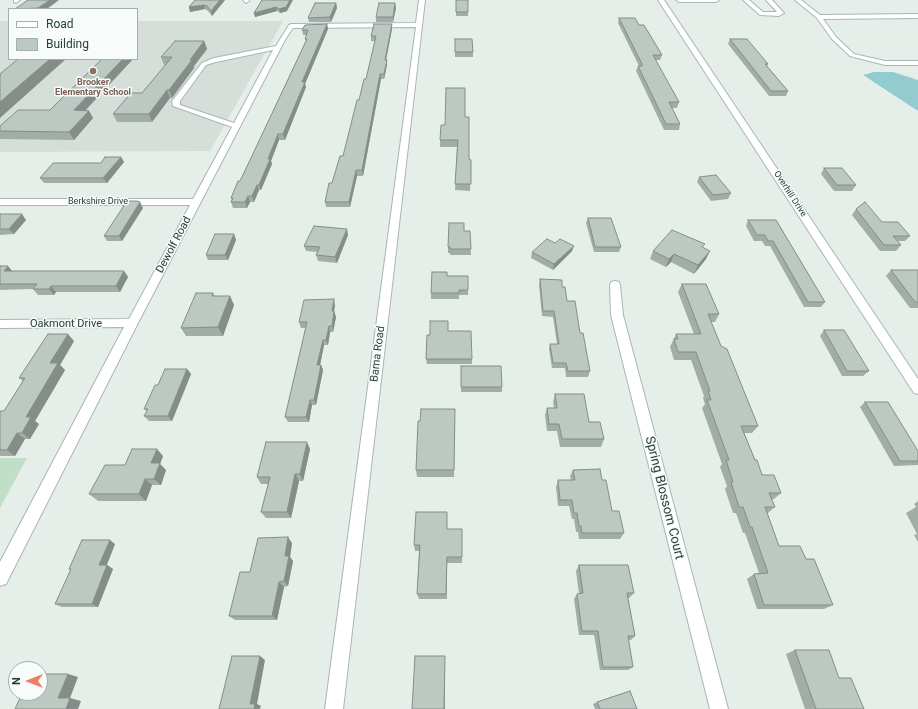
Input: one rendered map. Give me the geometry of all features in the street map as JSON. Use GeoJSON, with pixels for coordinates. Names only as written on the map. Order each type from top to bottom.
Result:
{"type":"FeatureCollection","features":[{"type":"Feature","properties":{"kind":"street","name":"Bama Road"},"geometry":{"type":"LineString","coordinates":[[334,709],[422,0]]}},
{"type":"Feature","properties":{"kind":"street","name":"Overhill Drive"},"geometry":{"type":"LineString","coordinates":[[661,0],[918,389]]}},
{"type":"Feature","properties":{"kind":"street"},"geometry":{"type":"LineString","coordinates":[[679,0],[716,0]]}},
{"type":"Feature","properties":{"kind":"street"},"geometry":{"type":"LineString","coordinates":[[746,0],[762,14],[779,14],[780,13],[769,0]]}},
{"type":"Feature","properties":{"kind":"street"},"geometry":{"type":"LineString","coordinates":[[798,0],[819,16],[834,38],[852,55],[885,63],[918,63]]}},
{"type":"Feature","properties":{"kind":"street"},"geometry":{"type":"LineString","coordinates":[[819,16],[918,16]]}},
{"type":"Feature","properties":{"kind":"street","name":"Dewolf Road"},"geometry":{"type":"LineString","coordinates":[[0,578],[132,323],[279,47],[292,26],[418,25]]}},
{"type":"Feature","properties":{"kind":"street"},"geometry":{"type":"LineString","coordinates":[[237,126],[177,106],[176,101],[204,64],[214,60],[279,47]]}},
{"type":"Feature","properties":{"kind":"street","name":"Berkshire Drive"},"geometry":{"type":"LineString","coordinates":[[0,202],[197,202]]}},
{"type":"Feature","properties":{"kind":"street","name":"Spring Blossom Court"},"geometry":{"type":"LineString","coordinates":[[616,285],[617,315],[719,709]]}},
{"type":"Feature","properties":{"kind":"street","name":"Oakmont Drive"},"geometry":{"type":"LineString","coordinates":[[0,324],[132,323]]}},
{"type":"Feature","properties":{"kind":"shaded area"},"geometry":{"type":"Polygon","coordinates":[[[0,21],[8,21],[8,60],[138,60],[138,21],[283,21],[210,151],[0,152],[0,21]]]}},
{"type":"Feature","properties":{"kind":"green space"},"geometry":{"type":"Polygon","coordinates":[[[0,458],[27,458],[0,508],[0,458]]]}},
{"type":"Feature","properties":{"kind":"water"},"geometry":{"type":"Polygon","coordinates":[[[874,72],[893,72],[918,80],[918,111],[863,75],[874,72]]]}},
{"type":"Feature","properties":{"kind":"building"},"geometry":{"type":"Polygon","coordinates":[[[28,0],[50,0],[38,8],[16,8],[28,0]]]}},
{"type":"Feature","properties":{"kind":"building"},"geometry":{"type":"Polygon","coordinates":[[[195,0],[220,0],[211,11],[204,5],[189,7],[195,0]]]}},
{"type":"Feature","properties":{"kind":"building"},"geometry":{"type":"Polygon","coordinates":[[[262,0],[290,0],[286,7],[279,9],[276,7],[254,13],[262,0]]]}},
{"type":"Feature","properties":{"kind":"building"},"geometry":{"type":"Polygon","coordinates":[[[456,0],[468,0],[468,12],[456,12],[456,0]]]}},
{"type":"Feature","properties":{"kind":"building"},"geometry":{"type":"Polygon","coordinates":[[[315,3],[336,3],[330,17],[308,18],[315,3]]]}},
{"type":"Feature","properties":{"kind":"building"},"geometry":{"type":"Polygon","coordinates":[[[379,3],[395,3],[393,17],[376,17],[379,3]]]}},
{"type":"Feature","properties":{"kind":"building"},"geometry":{"type":"Polygon","coordinates":[[[619,18],[635,18],[639,25],[644,25],[662,55],[653,55],[679,102],[669,102],[680,124],[666,124],[638,66],[642,66],[642,64],[619,18]]]}},
{"type":"Feature","properties":{"kind":"building"},"geometry":{"type":"Polygon","coordinates":[[[327,24],[302,82],[305,82],[283,134],[278,134],[268,159],[270,159],[259,185],[257,185],[252,196],[248,196],[245,202],[231,202],[233,198],[231,198],[238,181],[240,181],[307,39],[305,39],[308,30],[302,30],[305,25],[327,24]]]}},
{"type":"Feature","properties":{"kind":"building"},"geometry":{"type":"Polygon","coordinates":[[[374,24],[392,24],[385,60],[387,60],[384,74],[380,74],[362,170],[356,170],[349,202],[325,202],[329,183],[332,183],[340,156],[343,156],[357,100],[359,100],[364,79],[366,79],[376,36],[371,36],[374,24]]]}},
{"type":"Feature","properties":{"kind":"building"},"geometry":{"type":"Polygon","coordinates":[[[455,39],[472,39],[473,52],[455,52],[455,39]]]}},
{"type":"Feature","properties":{"kind":"building"},"geometry":{"type":"Polygon","coordinates":[[[730,39],[747,39],[768,64],[765,64],[788,91],[771,91],[730,39]]]}},
{"type":"Feature","properties":{"kind":"building"},"geometry":{"type":"Polygon","coordinates":[[[175,41],[204,41],[190,60],[192,60],[149,114],[113,114],[131,93],[142,93],[172,57],[161,57],[175,41]]]}},
{"type":"Feature","properties":{"kind":"building"},"geometry":{"type":"Polygon","coordinates":[[[17,60],[49,60],[0,102],[0,74],[17,60]]]}},
{"type":"Feature","properties":{"kind":"building"},"geometry":{"type":"Polygon","coordinates":[[[101,60],[122,60],[74,110],[89,111],[69,132],[0,131],[0,126],[18,110],[50,110],[101,60]]]}},
{"type":"Feature","properties":{"kind":"building"},"geometry":{"type":"Polygon","coordinates":[[[446,88],[465,88],[465,117],[469,117],[469,159],[471,160],[471,184],[455,184],[458,140],[440,140],[441,125],[445,125],[446,88]]]}},
{"type":"Feature","properties":{"kind":"building"},"geometry":{"type":"Polygon","coordinates":[[[105,157],[121,157],[103,178],[40,178],[53,163],[101,163],[105,157]]]}},
{"type":"Feature","properties":{"kind":"building"},"geometry":{"type":"Polygon","coordinates":[[[824,168],[842,168],[856,185],[837,185],[824,168]]]}},
{"type":"Feature","properties":{"kind":"building"},"geometry":{"type":"Polygon","coordinates":[[[716,175],[731,193],[713,195],[699,177],[716,175]]]}},
{"type":"Feature","properties":{"kind":"building"},"geometry":{"type":"Polygon","coordinates":[[[127,201],[140,202],[119,236],[104,236],[127,201]]]}},
{"type":"Feature","properties":{"kind":"building"},"geometry":{"type":"Polygon","coordinates":[[[865,202],[882,222],[898,222],[910,236],[893,236],[901,245],[884,245],[856,209],[865,202]]]}},
{"type":"Feature","properties":{"kind":"building"},"geometry":{"type":"Polygon","coordinates":[[[0,214],[22,214],[9,229],[0,229],[0,214]]]}},
{"type":"Feature","properties":{"kind":"building"},"geometry":{"type":"Polygon","coordinates":[[[588,218],[611,218],[621,247],[595,247],[588,218]]]}},
{"type":"Feature","properties":{"kind":"building"},"geometry":{"type":"Polygon","coordinates":[[[748,220],[776,220],[825,302],[808,302],[773,241],[768,241],[765,235],[757,235],[748,220]]]}},
{"type":"Feature","properties":{"kind":"building"},"geometry":{"type":"Polygon","coordinates":[[[449,223],[464,223],[464,231],[470,231],[471,249],[450,249],[450,247],[448,247],[449,223]]]}},
{"type":"Feature","properties":{"kind":"building"},"geometry":{"type":"Polygon","coordinates":[[[314,226],[347,229],[335,257],[316,255],[320,247],[304,246],[314,226]]]}},
{"type":"Feature","properties":{"kind":"building"},"geometry":{"type":"Polygon","coordinates":[[[672,230],[705,244],[702,247],[710,251],[698,265],[674,254],[669,259],[653,251],[672,230]]]}},
{"type":"Feature","properties":{"kind":"building"},"geometry":{"type":"Polygon","coordinates":[[[215,234],[234,234],[225,255],[206,255],[215,234]]]}},
{"type":"Feature","properties":{"kind":"building"},"geometry":{"type":"Polygon","coordinates":[[[547,239],[555,243],[560,239],[574,246],[554,264],[532,252],[547,239]]]}},
{"type":"Feature","properties":{"kind":"building"},"geometry":{"type":"Polygon","coordinates":[[[0,266],[8,266],[4,271],[124,271],[116,286],[51,286],[49,289],[33,289],[37,284],[0,284],[0,266]]]}},
{"type":"Feature","properties":{"kind":"building"},"geometry":{"type":"Polygon","coordinates":[[[891,270],[918,270],[918,302],[915,302],[891,270]]]}},
{"type":"Feature","properties":{"kind":"building"},"geometry":{"type":"Polygon","coordinates":[[[432,272],[447,272],[447,276],[468,276],[468,290],[459,290],[459,293],[431,293],[432,272]]]}},
{"type":"Feature","properties":{"kind":"building"},"geometry":{"type":"Polygon","coordinates":[[[540,279],[562,280],[562,287],[565,287],[567,301],[575,301],[580,333],[583,333],[590,371],[568,371],[566,363],[553,363],[550,344],[559,344],[554,311],[543,311],[540,279]]]}},
{"type":"Feature","properties":{"kind":"building"},"geometry":{"type":"Polygon","coordinates":[[[682,284],[706,284],[719,314],[708,314],[721,346],[727,349],[758,426],[741,426],[755,460],[757,460],[762,475],[774,475],[781,493],[769,493],[775,507],[765,507],[779,546],[800,546],[806,559],[814,559],[833,605],[764,605],[754,574],[768,573],[752,527],[750,527],[743,507],[739,507],[731,482],[733,482],[726,460],[729,460],[707,400],[711,400],[708,391],[710,391],[696,352],[678,352],[674,339],[678,339],[676,334],[701,334],[682,284]]]}},
{"type":"Feature","properties":{"kind":"building"},"geometry":{"type":"Polygon","coordinates":[[[196,293],[213,293],[212,296],[230,296],[218,327],[181,328],[196,293]]]}},
{"type":"Feature","properties":{"kind":"building"},"geometry":{"type":"Polygon","coordinates":[[[334,299],[332,326],[329,326],[326,340],[323,340],[317,365],[321,365],[314,400],[310,400],[306,417],[285,417],[307,322],[299,322],[304,300],[334,299]]]}},
{"type":"Feature","properties":{"kind":"building"},"geometry":{"type":"Polygon","coordinates":[[[430,321],[448,321],[448,331],[471,331],[472,359],[426,359],[427,335],[430,335],[430,321]]]}},
{"type":"Feature","properties":{"kind":"building"},"geometry":{"type":"Polygon","coordinates":[[[824,330],[844,330],[869,371],[847,371],[824,330]]]}},
{"type":"Feature","properties":{"kind":"building"},"geometry":{"type":"Polygon","coordinates":[[[48,334],[68,334],[50,363],[58,363],[26,417],[31,417],[22,433],[17,433],[7,450],[0,450],[0,411],[4,411],[25,378],[19,378],[48,334]]]}},
{"type":"Feature","properties":{"kind":"building"},"geometry":{"type":"Polygon","coordinates":[[[461,366],[501,366],[502,387],[461,387],[461,366]]]}},
{"type":"Feature","properties":{"kind":"building"},"geometry":{"type":"Polygon","coordinates":[[[165,369],[187,369],[168,416],[144,416],[148,409],[144,409],[155,385],[158,385],[165,369]]]}},
{"type":"Feature","properties":{"kind":"building"},"geometry":{"type":"Polygon","coordinates":[[[555,394],[584,394],[589,422],[600,422],[604,439],[562,439],[559,424],[549,424],[547,408],[557,408],[555,394]]]}},
{"type":"Feature","properties":{"kind":"building"},"geometry":{"type":"Polygon","coordinates":[[[865,402],[888,402],[918,451],[918,461],[900,461],[865,402]]]}},
{"type":"Feature","properties":{"kind":"building"},"geometry":{"type":"Polygon","coordinates":[[[421,409],[455,409],[454,470],[416,470],[418,421],[420,421],[421,409]]]}},
{"type":"Feature","properties":{"kind":"building"},"geometry":{"type":"Polygon","coordinates":[[[266,442],[307,442],[300,474],[295,474],[287,512],[261,512],[270,477],[257,477],[266,442]]]}},
{"type":"Feature","properties":{"kind":"building"},"geometry":{"type":"Polygon","coordinates":[[[132,449],[157,449],[151,463],[160,463],[154,479],[145,479],[139,494],[89,494],[105,465],[125,465],[132,449]]]}},
{"type":"Feature","properties":{"kind":"building"},"geometry":{"type":"Polygon","coordinates":[[[600,469],[602,480],[606,480],[612,511],[619,511],[624,533],[582,533],[581,526],[579,526],[577,513],[574,513],[572,500],[560,500],[558,480],[575,480],[573,470],[600,469]]]}},
{"type":"Feature","properties":{"kind":"building"},"geometry":{"type":"Polygon","coordinates":[[[416,512],[447,512],[447,529],[462,529],[462,557],[447,557],[446,594],[417,594],[420,545],[414,545],[416,512]]]}},
{"type":"Feature","properties":{"kind":"building"},"geometry":{"type":"Polygon","coordinates":[[[288,537],[285,556],[289,556],[284,581],[279,582],[272,616],[229,616],[240,572],[250,572],[258,538],[288,537]]]}},
{"type":"Feature","properties":{"kind":"building"},"geometry":{"type":"Polygon","coordinates":[[[82,540],[110,540],[99,565],[107,565],[92,604],[55,604],[71,569],[69,569],[82,540]]]}},
{"type":"Feature","properties":{"kind":"building"},"geometry":{"type":"Polygon","coordinates":[[[579,565],[628,565],[634,593],[627,593],[635,636],[628,636],[633,667],[603,667],[598,631],[582,631],[577,594],[583,593],[579,565]]]}},
{"type":"Feature","properties":{"kind":"building"},"geometry":{"type":"Polygon","coordinates":[[[795,650],[829,650],[839,678],[851,678],[864,709],[816,709],[795,650]]]}},
{"type":"Feature","properties":{"kind":"building"},"geometry":{"type":"Polygon","coordinates":[[[232,656],[260,656],[250,704],[255,704],[254,709],[219,709],[232,656]]]}},
{"type":"Feature","properties":{"kind":"building"},"geometry":{"type":"Polygon","coordinates":[[[415,656],[445,656],[444,709],[412,709],[415,656]]]}},
{"type":"Feature","properties":{"kind":"building"},"geometry":{"type":"Polygon","coordinates":[[[48,674],[68,674],[58,698],[70,698],[66,709],[15,709],[19,701],[48,701],[48,674]]]}},
{"type":"Feature","properties":{"kind":"building"},"geometry":{"type":"Polygon","coordinates":[[[630,691],[637,709],[600,709],[597,702],[630,691]]]}},
{"type":"Feature","properties":{"kind":"place","name":"Brooker Elementary School"},"geometry":{"type":"Point","coordinates":[93,71]}}]}
